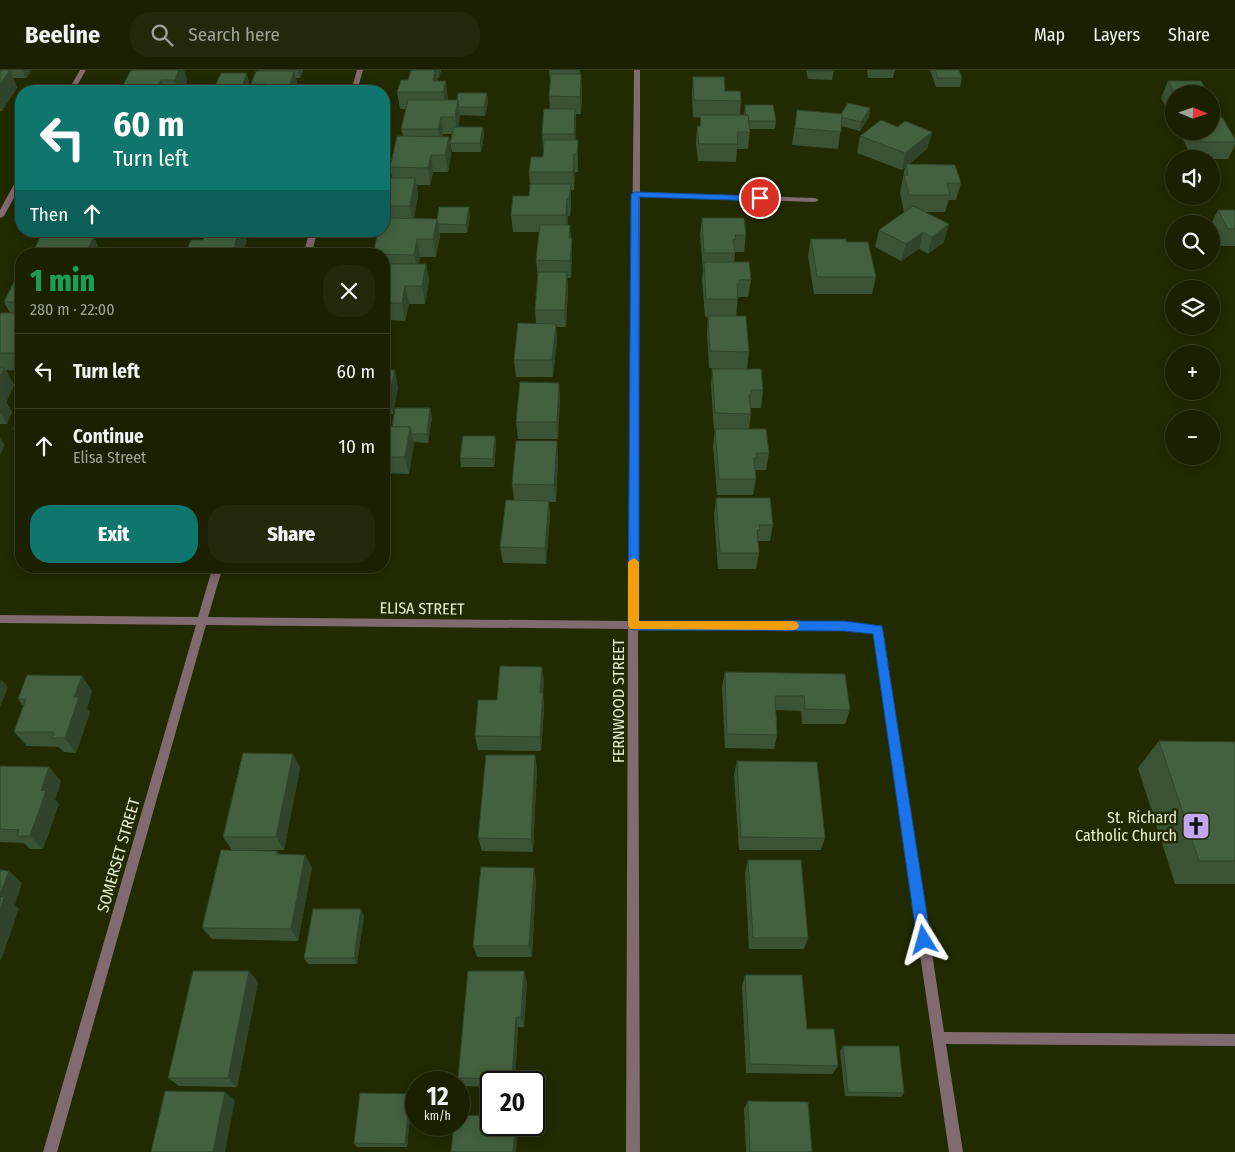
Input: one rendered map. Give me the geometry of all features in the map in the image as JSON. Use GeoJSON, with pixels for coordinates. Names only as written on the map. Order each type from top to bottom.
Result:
{"type":"FeatureCollection","features":[{"type":"Feature","properties":{"kind":"street"},"geometry":{"type":"LineString","coordinates":[[74,85],[83,70]]}},
{"type":"Feature","properties":{"kind":"street"},"geometry":{"type":"LineString","coordinates":[[356,85],[360,70]]}},
{"type":"Feature","properties":{"kind":"street","name":"FERNWOOD STREET"},"geometry":{"type":"LineString","coordinates":[[632,1152],[637,70]]}},
{"type":"Feature","properties":{"kind":"street"},"geometry":{"type":"LineString","coordinates":[[0,216],[15,190]]}},
{"type":"Feature","properties":{"kind":"street"},"geometry":{"type":"LineString","coordinates":[[635,194],[815,200]]}},
{"type":"Feature","properties":{"kind":"street","name":"SOMERSET STREET"},"geometry":{"type":"LineString","coordinates":[[50,1152],[216,573]]}},
{"type":"Feature","properties":{"kind":"street","name":"ELISA STREET"},"geometry":{"type":"LineString","coordinates":[[0,619],[634,626],[844,626],[878,630],[938,1038]]}},
{"type":"Feature","properties":{"kind":"street"},"geometry":{"type":"LineString","coordinates":[[956,1152],[938,1038],[1235,1040]]}},
{"type":"Feature","properties":{"kind":"building"},"geometry":{"type":"Polygon","coordinates":[[[0,70],[10,70],[0,85],[0,70]]]}},
{"type":"Feature","properties":{"kind":"building"},"geometry":{"type":"Polygon","coordinates":[[[131,70],[179,70],[175,80],[161,80],[158,85],[123,85],[131,70]]]}},
{"type":"Feature","properties":{"kind":"building"},"geometry":{"type":"Polygon","coordinates":[[[411,70],[435,70],[433,81],[446,81],[443,92],[397,92],[401,80],[408,80],[411,70]]]}},
{"type":"Feature","properties":{"kind":"building"},"geometry":{"type":"Polygon","coordinates":[[[834,70],[834,71],[809,71],[834,70]]]}},
{"type":"Feature","properties":{"kind":"building"},"geometry":{"type":"Polygon","coordinates":[[[935,70],[959,70],[962,78],[938,78],[935,70]]]}},
{"type":"Feature","properties":{"kind":"building"},"geometry":{"type":"Polygon","coordinates":[[[256,71],[294,71],[290,85],[251,84],[256,71]]]}},
{"type":"Feature","properties":{"kind":"building"},"geometry":{"type":"Polygon","coordinates":[[[221,73],[247,73],[242,85],[215,85],[221,73]]]}},
{"type":"Feature","properties":{"kind":"building"},"geometry":{"type":"Polygon","coordinates":[[[551,74],[581,74],[580,97],[549,96],[551,74]]]}},
{"type":"Feature","properties":{"kind":"building"},"geometry":{"type":"Polygon","coordinates":[[[693,77],[724,77],[725,91],[740,91],[741,101],[694,100],[693,77]]]}},
{"type":"Feature","properties":{"kind":"building"},"geometry":{"type":"Polygon","coordinates":[[[1168,81],[1201,81],[1203,85],[1170,85],[1168,81]]]}},
{"type":"Feature","properties":{"kind":"building"},"geometry":{"type":"Polygon","coordinates":[[[458,93],[487,93],[484,107],[459,107],[458,93]]]}},
{"type":"Feature","properties":{"kind":"building"},"geometry":{"type":"Polygon","coordinates":[[[408,100],[458,100],[455,117],[441,117],[438,129],[401,129],[408,100]]]}},
{"type":"Feature","properties":{"kind":"building"},"geometry":{"type":"Polygon","coordinates":[[[848,103],[870,108],[861,122],[841,117],[848,103]]]}},
{"type":"Feature","properties":{"kind":"building"},"geometry":{"type":"Polygon","coordinates":[[[745,105],[773,105],[776,121],[748,121],[745,105]]]}},
{"type":"Feature","properties":{"kind":"building"},"geometry":{"type":"Polygon","coordinates":[[[544,109],[575,109],[574,134],[542,134],[544,109]]]}},
{"type":"Feature","properties":{"kind":"building"},"geometry":{"type":"Polygon","coordinates":[[[797,110],[842,114],[841,132],[795,128],[797,110]]]}},
{"type":"Feature","properties":{"kind":"building"},"geometry":{"type":"Polygon","coordinates":[[[700,115],[748,115],[750,132],[737,132],[738,144],[699,144],[697,126],[701,126],[700,115]]]}},
{"type":"Feature","properties":{"kind":"building"},"geometry":{"type":"Polygon","coordinates":[[[1220,117],[1222,117],[1235,139],[1235,142],[1202,142],[1201,140],[1220,140],[1220,117]]]}},
{"type":"Feature","properties":{"kind":"building"},"geometry":{"type":"Polygon","coordinates":[[[881,120],[898,127],[905,121],[932,132],[905,153],[860,136],[881,120]]]}},
{"type":"Feature","properties":{"kind":"building"},"geometry":{"type":"Polygon","coordinates":[[[454,127],[483,127],[480,143],[450,143],[454,127]]]}},
{"type":"Feature","properties":{"kind":"building"},"geometry":{"type":"Polygon","coordinates":[[[397,136],[449,137],[445,155],[431,155],[428,168],[390,167],[397,136]]]}},
{"type":"Feature","properties":{"kind":"building"},"geometry":{"type":"Polygon","coordinates":[[[544,140],[578,140],[577,154],[574,154],[573,172],[529,172],[531,157],[543,157],[544,140]]]}},
{"type":"Feature","properties":{"kind":"building"},"geometry":{"type":"Polygon","coordinates":[[[906,164],[955,165],[961,183],[947,183],[950,195],[909,195],[904,175],[908,175],[906,164]]]}},
{"type":"Feature","properties":{"kind":"building"},"geometry":{"type":"Polygon","coordinates":[[[390,178],[415,178],[410,206],[390,206],[390,178]]]}},
{"type":"Feature","properties":{"kind":"building"},"geometry":{"type":"Polygon","coordinates":[[[530,184],[571,184],[569,199],[567,199],[566,215],[511,215],[513,196],[529,196],[530,184]]]}},
{"type":"Feature","properties":{"kind":"building"},"geometry":{"type":"Polygon","coordinates":[[[913,206],[949,224],[932,237],[923,232],[906,244],[879,230],[913,206]]]}},
{"type":"Feature","properties":{"kind":"building"},"geometry":{"type":"Polygon","coordinates":[[[439,207],[469,207],[466,225],[438,224],[439,207]]]}},
{"type":"Feature","properties":{"kind":"building"},"geometry":{"type":"Polygon","coordinates":[[[1218,210],[1235,210],[1235,229],[1228,229],[1218,210]]]}},
{"type":"Feature","properties":{"kind":"building"},"geometry":{"type":"Polygon","coordinates":[[[390,218],[437,219],[433,239],[417,239],[414,255],[390,254],[390,248],[374,248],[377,237],[390,237],[390,218]]]}},
{"type":"Feature","properties":{"kind":"building"},"geometry":{"type":"Polygon","coordinates":[[[702,218],[744,218],[746,235],[735,235],[736,239],[733,239],[735,253],[704,253],[702,218]]]}},
{"type":"Feature","properties":{"kind":"building"},"geometry":{"type":"Polygon","coordinates":[[[540,225],[570,225],[569,238],[572,238],[570,261],[536,260],[540,225]]]}},
{"type":"Feature","properties":{"kind":"building"},"geometry":{"type":"Polygon","coordinates":[[[40,237],[94,237],[88,248],[35,248],[40,237]]]}},
{"type":"Feature","properties":{"kind":"building"},"geometry":{"type":"Polygon","coordinates":[[[204,237],[237,237],[234,248],[188,248],[191,240],[203,240],[204,237]]]}},
{"type":"Feature","properties":{"kind":"building"},"geometry":{"type":"Polygon","coordinates":[[[811,239],[846,239],[846,242],[868,242],[876,277],[817,277],[811,239]]]}},
{"type":"Feature","properties":{"kind":"building"},"geometry":{"type":"Polygon","coordinates":[[[704,262],[749,262],[751,280],[739,280],[739,284],[737,284],[738,299],[706,299],[704,262]]]}},
{"type":"Feature","properties":{"kind":"building"},"geometry":{"type":"Polygon","coordinates":[[[390,264],[426,264],[422,286],[405,286],[402,303],[390,303],[390,264]]]}},
{"type":"Feature","properties":{"kind":"building"},"geometry":{"type":"Polygon","coordinates":[[[538,272],[567,272],[565,310],[535,310],[538,272]]]}},
{"type":"Feature","properties":{"kind":"building"},"geometry":{"type":"Polygon","coordinates":[[[15,280],[15,302],[4,302],[15,280]]]}},
{"type":"Feature","properties":{"kind":"building"},"geometry":{"type":"Polygon","coordinates":[[[1,313],[15,313],[15,353],[0,353],[1,313]]]}},
{"type":"Feature","properties":{"kind":"building"},"geometry":{"type":"Polygon","coordinates":[[[708,316],[746,316],[749,352],[710,351],[708,316]]]}},
{"type":"Feature","properties":{"kind":"building"},"geometry":{"type":"Polygon","coordinates":[[[518,323],[556,324],[552,360],[514,360],[518,323]]]}},
{"type":"Feature","properties":{"kind":"building"},"geometry":{"type":"Polygon","coordinates":[[[0,368],[4,368],[0,377],[0,368]]]}},
{"type":"Feature","properties":{"kind":"building"},"geometry":{"type":"Polygon","coordinates":[[[712,369],[761,369],[763,390],[751,390],[751,395],[749,395],[751,414],[715,413],[712,369]]]}},
{"type":"Feature","properties":{"kind":"building"},"geometry":{"type":"Polygon","coordinates":[[[390,370],[395,370],[390,392],[390,370]]]}},
{"type":"Feature","properties":{"kind":"building"},"geometry":{"type":"Polygon","coordinates":[[[520,382],[559,383],[557,422],[516,422],[520,382]]]}},
{"type":"Feature","properties":{"kind":"building"},"geometry":{"type":"Polygon","coordinates":[[[395,408],[430,408],[427,434],[412,434],[410,427],[392,427],[395,408]]]}},
{"type":"Feature","properties":{"kind":"building"},"geometry":{"type":"Polygon","coordinates":[[[390,427],[410,427],[405,457],[390,457],[390,427]]]}},
{"type":"Feature","properties":{"kind":"building"},"geometry":{"type":"Polygon","coordinates":[[[715,429],[766,429],[769,453],[756,453],[757,458],[754,458],[756,479],[719,479],[715,429]]]}},
{"type":"Feature","properties":{"kind":"building"},"geometry":{"type":"Polygon","coordinates":[[[463,436],[495,436],[493,459],[460,458],[463,436]]]}},
{"type":"Feature","properties":{"kind":"building"},"geometry":{"type":"Polygon","coordinates":[[[516,441],[557,441],[554,485],[512,484],[516,441]]]}},
{"type":"Feature","properties":{"kind":"building"},"geometry":{"type":"Polygon","coordinates":[[[716,498],[770,498],[773,525],[759,525],[760,530],[757,530],[759,553],[720,553],[716,498]]]}},
{"type":"Feature","properties":{"kind":"building"},"geometry":{"type":"Polygon","coordinates":[[[506,500],[549,501],[545,548],[500,547],[506,500]]]}},
{"type":"Feature","properties":{"kind":"building"},"geometry":{"type":"Polygon","coordinates":[[[500,666],[542,667],[540,693],[543,693],[540,737],[475,736],[478,700],[497,700],[500,666]]]}},
{"type":"Feature","properties":{"kind":"building"},"geometry":{"type":"Polygon","coordinates":[[[725,672],[845,674],[850,710],[805,709],[804,696],[775,696],[777,735],[727,734],[725,672]]]}},
{"type":"Feature","properties":{"kind":"building"},"geometry":{"type":"Polygon","coordinates":[[[27,675],[82,676],[74,697],[79,697],[65,738],[52,738],[54,732],[14,732],[26,699],[18,699],[27,675]]]}},
{"type":"Feature","properties":{"kind":"building"},"geometry":{"type":"Polygon","coordinates":[[[1159,741],[1235,742],[1235,861],[1199,861],[1159,741]]]}},
{"type":"Feature","properties":{"kind":"building"},"geometry":{"type":"Polygon","coordinates":[[[243,753],[293,754],[276,837],[223,837],[243,753]]]}},
{"type":"Feature","properties":{"kind":"building"},"geometry":{"type":"Polygon","coordinates":[[[486,755],[535,755],[531,839],[478,838],[486,755]]]}},
{"type":"Feature","properties":{"kind":"building"},"geometry":{"type":"Polygon","coordinates":[[[737,761],[817,762],[825,838],[741,837],[737,761]]]}},
{"type":"Feature","properties":{"kind":"building"},"geometry":{"type":"Polygon","coordinates":[[[0,766],[49,767],[41,790],[46,791],[30,836],[17,836],[19,830],[0,829],[0,766]]]}},
{"type":"Feature","properties":{"kind":"building"},"geometry":{"type":"Polygon","coordinates":[[[221,850],[277,851],[276,854],[305,855],[291,929],[202,928],[221,850]]]}},
{"type":"Feature","properties":{"kind":"building"},"geometry":{"type":"Polygon","coordinates":[[[748,860],[801,860],[808,938],[753,938],[748,860]]]}},
{"type":"Feature","properties":{"kind":"building"},"geometry":{"type":"Polygon","coordinates":[[[481,867],[534,868],[529,946],[473,946],[481,867]]]}},
{"type":"Feature","properties":{"kind":"building"},"geometry":{"type":"Polygon","coordinates":[[[0,870],[9,871],[0,895],[0,870]]]}},
{"type":"Feature","properties":{"kind":"building"},"geometry":{"type":"Polygon","coordinates":[[[0,897],[4,897],[0,910],[0,897]]]}},
{"type":"Feature","properties":{"kind":"building"},"geometry":{"type":"Polygon","coordinates":[[[313,909],[361,909],[354,958],[304,958],[313,909]]]}},
{"type":"Feature","properties":{"kind":"building"},"geometry":{"type":"Polygon","coordinates":[[[193,971],[249,971],[228,1078],[168,1078],[193,971]]]}},
{"type":"Feature","properties":{"kind":"building"},"geometry":{"type":"Polygon","coordinates":[[[468,971],[524,971],[521,1017],[516,1017],[513,1071],[480,1071],[480,1078],[470,1078],[470,1071],[459,1071],[468,971]]]}},
{"type":"Feature","properties":{"kind":"building"},"geometry":{"type":"Polygon","coordinates":[[[745,975],[802,975],[807,1029],[834,1029],[838,1066],[750,1064],[745,975]]]}},
{"type":"Feature","properties":{"kind":"building"},"geometry":{"type":"Polygon","coordinates":[[[843,1046],[899,1046],[904,1093],[848,1092],[843,1046]]]}},
{"type":"Feature","properties":{"kind":"building"},"geometry":{"type":"Polygon","coordinates":[[[165,1091],[225,1092],[213,1152],[151,1152],[165,1091]]]}},
{"type":"Feature","properties":{"kind":"building"},"geometry":{"type":"Polygon","coordinates":[[[360,1093],[405,1094],[405,1144],[354,1143],[360,1093]]]}},
{"type":"Feature","properties":{"kind":"building"},"geometry":{"type":"Polygon","coordinates":[[[748,1101],[808,1102],[812,1152],[750,1152],[748,1101]]]}},
{"type":"Feature","properties":{"kind":"building"},"geometry":{"type":"Polygon","coordinates":[[[470,1115],[480,1116],[480,1136],[514,1136],[513,1152],[451,1152],[453,1136],[470,1136],[470,1115]]]}},
{"type":"Feature","properties":{"kind":"slow traffic"},"geometry":{"type":"LineString","coordinates":[[634,562],[634,626],[793,626]]}},
{"type":"Feature","properties":{"kind":"place","name":"St. Richard Catholic Church"},"geometry":{"type":"Point","coordinates":[1196,826]}},
{"type":"Feature","properties":{"kind":"route"},"geometry":{"type":"LineString","coordinates":[[760,198],[635,194],[634,626],[844,626],[878,630],[924,940]]}}]}
